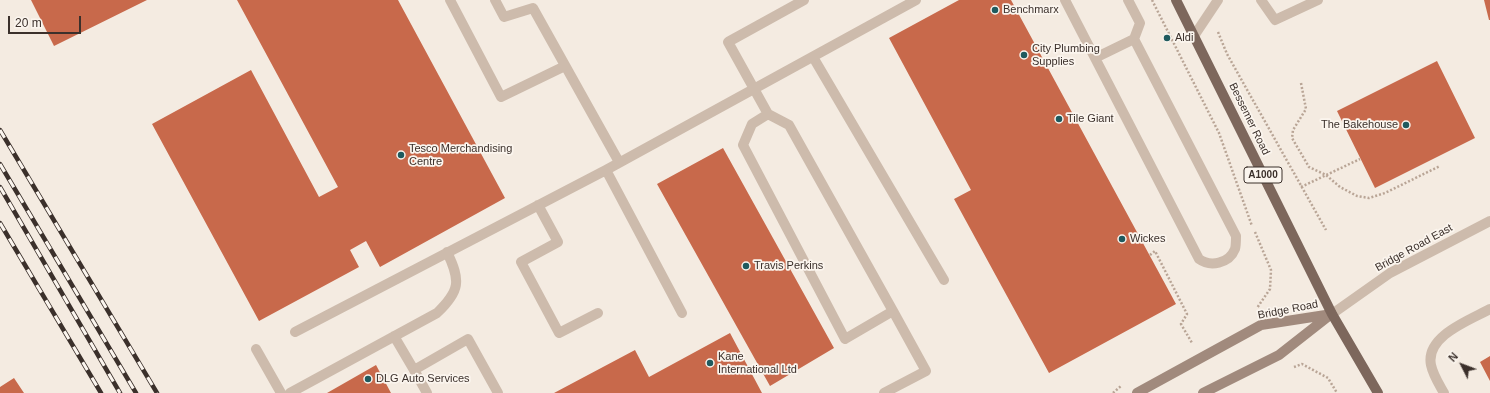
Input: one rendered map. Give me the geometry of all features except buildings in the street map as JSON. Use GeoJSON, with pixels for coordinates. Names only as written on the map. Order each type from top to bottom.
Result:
{"type":"FeatureCollection","features":[{"type":"Feature","properties":{"kind":"main road","name":"Bessemer Road"},"geometry":{"type":"LineString","coordinates":[[1176,0],[1332,314]]}},
{"type":"Feature","properties":{"kind":"main road","name":"Bridge Road"},"geometry":{"type":"LineString","coordinates":[[1137,393],[1262,325],[1332,314]]}},
{"type":"Feature","properties":{"kind":"main road","name":"Bridge Road"},"geometry":{"type":"LineString","coordinates":[[1203,393],[1280,355],[1332,314]]}},
{"type":"Feature","properties":{"kind":"main road","name":"A1000"},"geometry":{"type":"LineString","coordinates":[[1332,314],[1378,393]]}},
{"type":"Feature","properties":{"kind":"street"},"geometry":{"type":"LineString","coordinates":[[450,0],[501,97],[565,66]]}},
{"type":"Feature","properties":{"kind":"street"},"geometry":{"type":"LineString","coordinates":[[494,0],[504,17],[533,8],[619,162]]}},
{"type":"Feature","properties":{"kind":"street"},"geometry":{"type":"LineString","coordinates":[[804,0],[728,42],[768,114],[789,125],[926,370],[884,393]]}},
{"type":"Feature","properties":{"kind":"street"},"geometry":{"type":"LineString","coordinates":[[295,332],[606,170],[916,0]]}},
{"type":"Feature","properties":{"kind":"street"},"geometry":{"type":"LineString","coordinates":[[1065,0],[1199,259],[1206,264],[1217,264],[1227,259],[1235,250],[1236,236],[1134,39]]}},
{"type":"Feature","properties":{"kind":"street"},"geometry":{"type":"LineString","coordinates":[[1095,58],[1134,39],[1140,23],[1128,0]]}},
{"type":"Feature","properties":{"kind":"street"},"geometry":{"type":"LineString","coordinates":[[1194,36],[1218,0]]}},
{"type":"Feature","properties":{"kind":"street"},"geometry":{"type":"LineString","coordinates":[[1261,0],[1275,20],[1318,0]]}},
{"type":"Feature","properties":{"kind":"street"},"geometry":{"type":"LineString","coordinates":[[813,57],[944,280]]}},
{"type":"Feature","properties":{"kind":"street"},"geometry":{"type":"LineString","coordinates":[[768,114],[752,124],[743,145],[845,340],[893,312]]}},
{"type":"Feature","properties":{"kind":"street"},"geometry":{"type":"LineString","coordinates":[[606,170],[682,313]]}},
{"type":"Feature","properties":{"kind":"street"},"geometry":{"type":"LineString","coordinates":[[538,206],[558,242],[521,262],[559,333],[598,313]]}},
{"type":"Feature","properties":{"kind":"street","name":"Bridge Road East"},"geometry":{"type":"LineString","coordinates":[[1332,314],[1390,273],[1490,222]]}},
{"type":"Feature","properties":{"kind":"street"},"geometry":{"type":"LineString","coordinates":[[290,393],[437,313],[450,300],[457,283],[455,268],[447,252]]}},
{"type":"Feature","properties":{"kind":"street"},"geometry":{"type":"LineString","coordinates":[[1444,393],[1431,364],[1432,354],[1438,342],[1448,331],[1490,309]]}},
{"type":"Feature","properties":{"kind":"street"},"geometry":{"type":"LineString","coordinates":[[394,336],[427,393]]}},
{"type":"Feature","properties":{"kind":"street"},"geometry":{"type":"LineString","coordinates":[[414,370],[468,339],[498,393]]}},
{"type":"Feature","properties":{"kind":"street"},"geometry":{"type":"LineString","coordinates":[[256,349],[282,393]]}},
{"type":"Feature","properties":{"kind":"path"},"geometry":{"type":"LineString","coordinates":[[1152,0],[1219,133],[1257,238],[1271,270],[1270,289],[1255,311]]}},
{"type":"Feature","properties":{"kind":"path"},"geometry":{"type":"LineString","coordinates":[[1209,12],[1227,54],[1326,230]]}},
{"type":"Feature","properties":{"kind":"path"},"geometry":{"type":"LineString","coordinates":[[1301,83],[1306,109],[1293,130],[1292,138],[1309,167],[1326,175],[1357,196],[1369,198],[1440,166]]}},
{"type":"Feature","properties":{"kind":"path"},"geometry":{"type":"LineString","coordinates":[[1302,187],[1360,159]]}},
{"type":"Feature","properties":{"kind":"path"},"geometry":{"type":"LineString","coordinates":[[1150,255],[1155,252],[1187,314],[1181,324],[1193,345]]}},
{"type":"Feature","properties":{"kind":"path"},"geometry":{"type":"LineString","coordinates":[[1288,370],[1302,364],[1328,378],[1337,393]]}},
{"type":"Feature","properties":{"kind":"path"},"geometry":{"type":"LineString","coordinates":[[1113,393],[1117,388]]}},
{"type":"Feature","properties":{"kind":"railway"},"geometry":{"type":"LineString","coordinates":[[0,130],[157,393]]}},
{"type":"Feature","properties":{"kind":"railway"},"geometry":{"type":"LineString","coordinates":[[0,164],[136,393]]}},
{"type":"Feature","properties":{"kind":"railway"},"geometry":{"type":"LineString","coordinates":[[0,187],[120,393]]}},
{"type":"Feature","properties":{"kind":"railway"},"geometry":{"type":"LineString","coordinates":[[0,223],[101,393]]}},
{"type":"Feature","properties":{"kind":"place","name":"Benchmarx"},"geometry":{"type":"Point","coordinates":[995,10]}},
{"type":"Feature","properties":{"kind":"place","name":"Aldi"},"geometry":{"type":"Point","coordinates":[1167,38]}},
{"type":"Feature","properties":{"kind":"place","name":"City Plumbing Supplies"},"geometry":{"type":"Point","coordinates":[1024,55]}},
{"type":"Feature","properties":{"kind":"place","name":"Tile Giant"},"geometry":{"type":"Point","coordinates":[1059,119]}},
{"type":"Feature","properties":{"kind":"place","name":"The Bakehouse"},"geometry":{"type":"Point","coordinates":[1406,125]}},
{"type":"Feature","properties":{"kind":"place","name":"Tesco Merchandising Centre"},"geometry":{"type":"Point","coordinates":[401,155]}},
{"type":"Feature","properties":{"kind":"place","name":"Wickes"},"geometry":{"type":"Point","coordinates":[1122,239]}},
{"type":"Feature","properties":{"kind":"place","name":"Travis Perkins"},"geometry":{"type":"Point","coordinates":[746,266]}},
{"type":"Feature","properties":{"kind":"place","name":"Kane International Ltd"},"geometry":{"type":"Point","coordinates":[710,363]}},
{"type":"Feature","properties":{"kind":"place","name":"DLG Auto Services"},"geometry":{"type":"Point","coordinates":[368,379]}}]}
